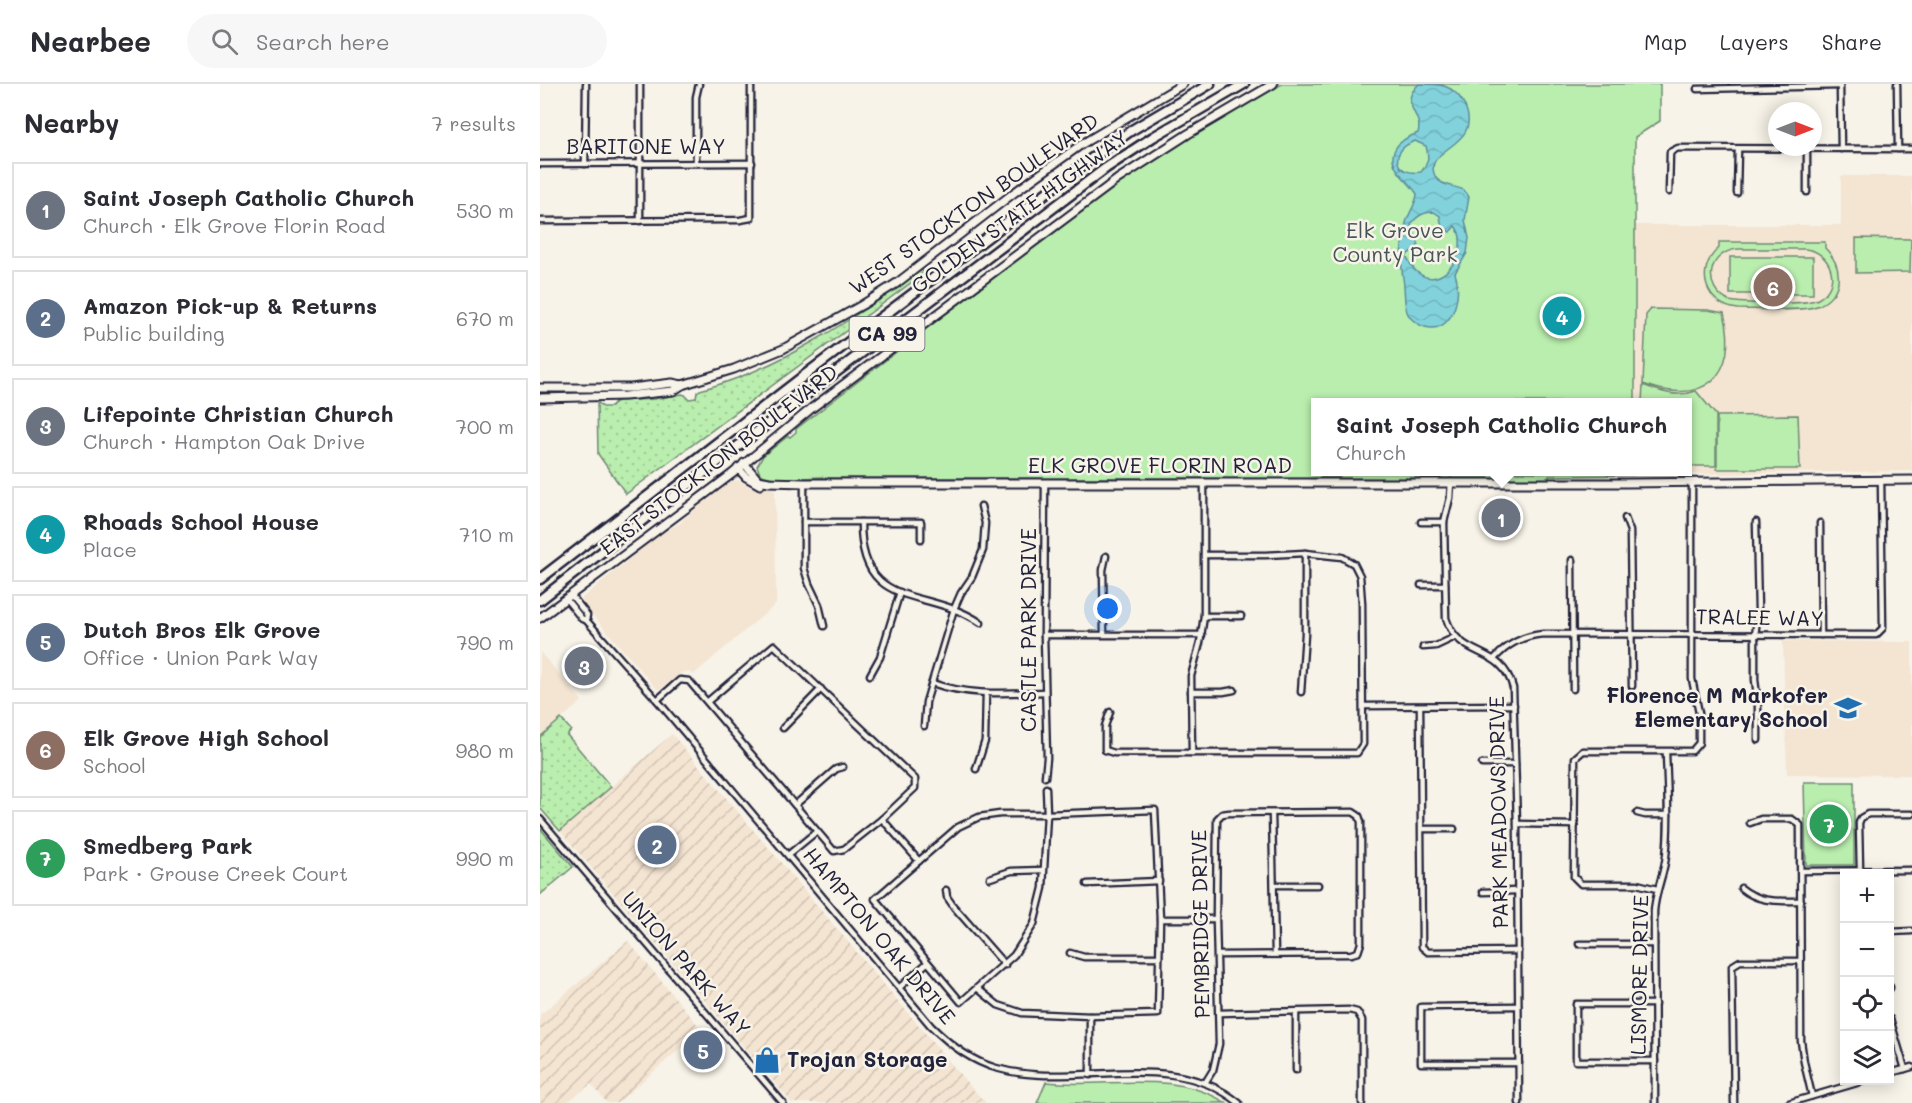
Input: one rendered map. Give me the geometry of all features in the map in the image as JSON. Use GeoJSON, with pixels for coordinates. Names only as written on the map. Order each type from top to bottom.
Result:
{"type":"FeatureCollection","features":[{"type":"Feature","properties":{"kind":"highway","name":"GOLDEN STATE HIGHWAY"},"geometry":{"type":"LineString","coordinates":[[540,579],[1099,153],[1132,130],[1210,84]]}},
{"type":"Feature","properties":{"kind":"highway","name":"GOLDEN STATE HIGHWAY"},"geometry":{"type":"LineString","coordinates":[[540,600],[751,436],[1106,168],[1153,137],[1244,84]]}},
{"type":"Feature","properties":{"kind":"main road","name":"WEST STOCKTON BOULEVARD"},"geometry":{"type":"LineString","coordinates":[[682,385],[734,369],[783,349],[897,283],[1015,192],[1082,144],[1183,84]]}},
{"type":"Feature","properties":{"kind":"main road","name":"EAST STOCKTON BOULEVARD"},"geometry":{"type":"LineString","coordinates":[[540,618],[741,466],[812,408],[1125,174],[1273,84]]}},
{"type":"Feature","properties":{"kind":"main road"},"geometry":{"type":"LineString","coordinates":[[540,388],[642,387],[672,383],[682,385]]}},
{"type":"Feature","properties":{"kind":"main road"},"geometry":{"type":"LineString","coordinates":[[540,398],[608,397],[673,391],[682,385]]}},
{"type":"Feature","properties":{"kind":"main road"},"geometry":{"type":"LineString","coordinates":[[608,397],[610,394],[639,390],[642,387]]}},
{"type":"Feature","properties":{"kind":"main road"},"geometry":{"type":"LineString","coordinates":[[571,398],[574,394],[600,393],[605,388]]}},
{"type":"Feature","properties":{"kind":"main road","name":"ELK GROVE FLORIN ROAD"},"geometry":{"type":"LineString","coordinates":[[741,466],[758,480],[769,483],[1912,480]]}},
{"type":"Feature","properties":{"kind":"street"},"geometry":{"type":"LineString","coordinates":[[585,164],[586,84]]}},
{"type":"Feature","properties":{"kind":"street"},"geometry":{"type":"LineString","coordinates":[[640,84],[640,221]]}},
{"type":"Feature","properties":{"kind":"street"},"geometry":{"type":"LineString","coordinates":[[696,163],[696,97],[699,84]]}},
{"type":"Feature","properties":{"kind":"street"},"geometry":{"type":"LineString","coordinates":[[540,221],[740,220],[751,218],[751,84]]}},
{"type":"Feature","properties":{"kind":"street"},"geometry":{"type":"LineString","coordinates":[[1897,84],[1898,149]]}},
{"type":"Feature","properties":{"kind":"street"},"geometry":{"type":"LineString","coordinates":[[1696,89],[1840,85],[1841,149]]}},
{"type":"Feature","properties":{"kind":"street"},"geometry":{"type":"LineString","coordinates":[[1669,192],[1669,160],[1670,152],[1674,149],[1768,149]]}},
{"type":"Feature","properties":{"kind":"street"},"geometry":{"type":"LineString","coordinates":[[1737,193],[1738,149]]}},
{"type":"Feature","properties":{"kind":"street"},"geometry":{"type":"LineString","coordinates":[[1822,149],[1912,149]]}},
{"type":"Feature","properties":{"kind":"street"},"geometry":{"type":"LineString","coordinates":[[1807,156],[1807,192]]}},
{"type":"Feature","properties":{"kind":"street","name":"BARITONE WAY"},"geometry":{"type":"LineString","coordinates":[[540,164],[752,163]]}},
{"type":"Feature","properties":{"kind":"street","name":"TRALEE WAY"},"geometry":{"type":"LineString","coordinates":[[1494,659],[1513,642],[1527,636],[1543,634],[1876,635],[1882,628],[1881,480]]}},
{"type":"Feature","properties":{"kind":"street"},"geometry":{"type":"LineString","coordinates":[[1423,647],[1436,646],[1455,637],[1447,623],[1445,613],[1444,522],[1449,503],[1450,482]]}},
{"type":"Feature","properties":{"kind":"street"},"geometry":{"type":"LineString","coordinates":[[1657,889],[1625,883],[1581,884],[1574,878],[1575,758],[1583,751],[1692,752],[1700,743],[1698,707],[1693,684],[1692,482]]}},
{"type":"Feature","properties":{"kind":"street"},"geometry":{"type":"LineString","coordinates":[[804,483],[805,573],[819,605],[824,626]]}},
{"type":"Feature","properties":{"kind":"street","name":"CASTLE PARK DRIVE"},"geometry":{"type":"LineString","coordinates":[[1045,483],[1044,692],[1047,758],[1045,777]]}},
{"type":"Feature","properties":{"kind":"street"},"geometry":{"type":"LineString","coordinates":[[1191,753],[1192,670],[1202,635],[1204,616],[1204,483]]}},
{"type":"Feature","properties":{"kind":"street"},"geometry":{"type":"LineString","coordinates":[[924,726],[926,702],[954,609],[972,577],[983,550],[985,534],[981,506]]}},
{"type":"Feature","properties":{"kind":"street"},"geometry":{"type":"LineString","coordinates":[[1625,518],[1630,531],[1632,686]]}},
{"type":"Feature","properties":{"kind":"street"},"geometry":{"type":"LineString","coordinates":[[804,522],[921,522],[921,539]]}},
{"type":"Feature","properties":{"kind":"street"},"geometry":{"type":"LineString","coordinates":[[861,522],[862,547],[868,565],[883,584],[900,592],[962,611],[981,623]]}},
{"type":"Feature","properties":{"kind":"street"},"geometry":{"type":"LineString","coordinates":[[1421,522],[1444,522]]}},
{"type":"Feature","properties":{"kind":"street"},"geometry":{"type":"LineString","coordinates":[[1756,522],[1758,611],[1755,636],[1755,680],[1758,703],[1758,740]]}},
{"type":"Feature","properties":{"kind":"street"},"geometry":{"type":"LineString","coordinates":[[1820,523],[1821,635]]}},
{"type":"Feature","properties":{"kind":"street"},"geometry":{"type":"LineString","coordinates":[[1110,712],[1105,726],[1105,750],[1114,753],[1357,753],[1363,744],[1362,603],[1359,571],[1352,562],[1342,557],[1305,553],[1205,555]]}},
{"type":"Feature","properties":{"kind":"street"},"geometry":{"type":"LineString","coordinates":[[1301,692],[1305,634],[1305,553]]}},
{"type":"Feature","properties":{"kind":"street"},"geometry":{"type":"LineString","coordinates":[[1104,634],[1103,570],[1106,556]]}},
{"type":"Feature","properties":{"kind":"street"},"geometry":{"type":"LineString","coordinates":[[1572,560],[1573,689]]}},
{"type":"Feature","properties":{"kind":"street"},"geometry":{"type":"LineString","coordinates":[[1421,585],[1445,585]]}},
{"type":"Feature","properties":{"kind":"street"},"geometry":{"type":"LineString","coordinates":[[870,675],[880,657],[900,592]]}},
{"type":"Feature","properties":{"kind":"street","name":"HAMPTON OAK DRIVE"},"geometry":{"type":"LineString","coordinates":[[568,597],[587,615],[586,620],[657,700],[941,1037],[958,1050],[977,1061],[1025,1074],[1165,1074],[1205,1083],[1239,1103]]}},
{"type":"Feature","properties":{"kind":"street"},"geometry":{"type":"LineString","coordinates":[[1204,616],[1241,616]]}},
{"type":"Feature","properties":{"kind":"street"},"geometry":{"type":"LineString","coordinates":[[1044,635],[1202,635]]}},
{"type":"Feature","properties":{"kind":"street","name":"PARK MEADOWS DRIVE"},"geometry":{"type":"LineString","coordinates":[[1455,637],[1467,648],[1494,659],[1504,668],[1512,682],[1517,824],[1519,1103]]}},
{"type":"Feature","properties":{"kind":"street"},"geometry":{"type":"LineString","coordinates":[[657,700],[680,680],[689,681],[834,851],[844,849],[882,819],[915,788],[915,779],[774,645],[707,702]]}},
{"type":"Feature","properties":{"kind":"street"},"geometry":{"type":"LineString","coordinates":[[932,683],[954,690],[986,693],[1044,692]]}},
{"type":"Feature","properties":{"kind":"street"},"geometry":{"type":"LineString","coordinates":[[783,728],[821,689]]}},
{"type":"Feature","properties":{"kind":"street"},"geometry":{"type":"LineString","coordinates":[[1191,692],[1234,690]]}},
{"type":"Feature","properties":{"kind":"street"},"geometry":{"type":"LineString","coordinates":[[976,769],[985,741],[986,693]]}},
{"type":"Feature","properties":{"kind":"street"},"geometry":{"type":"LineString","coordinates":[[1364,706],[1514,705]]}},
{"type":"Feature","properties":{"kind":"street"},"geometry":{"type":"LineString","coordinates":[[1420,707],[1422,947],[1428,952],[1518,951]]}},
{"type":"Feature","properties":{"kind":"street","name":"LISMORE DRIVE"},"geometry":{"type":"LineString","coordinates":[[1655,1103],[1655,904],[1666,860],[1668,815],[1666,752]]}},
{"type":"Feature","properties":{"kind":"street"},"geometry":{"type":"LineString","coordinates":[[1482,764],[1515,764]]}},
{"type":"Feature","properties":{"kind":"street"},"geometry":{"type":"LineString","coordinates":[[795,805],[836,769],[843,767]]}},
{"type":"Feature","properties":{"kind":"street"},"geometry":{"type":"LineString","coordinates":[[977,988],[998,1005],[1029,1014],[1090,1016],[1158,1014],[1160,919],[1155,810],[1047,814],[1000,814],[971,820],[958,827],[875,899],[961,1002],[977,988],[1005,965],[1022,945],[1034,924],[1041,900],[1047,814],[1047,788]]}},
{"type":"Feature","properties":{"kind":"street"},"geometry":{"type":"LineString","coordinates":[[1218,955],[1351,954],[1358,952],[1361,943],[1361,822],[1359,816],[1353,812],[1272,813],[1275,954]]}},
{"type":"Feature","properties":{"kind":"street","name":"PEMBRIDGE DRIVE"},"geometry":{"type":"LineString","coordinates":[[1205,1083],[1213,1070],[1218,1053],[1217,819],[1219,815],[1225,813],[1272,813]]}},
{"type":"Feature","properties":{"kind":"street"},"geometry":{"type":"LineString","coordinates":[[1637,813],[1668,815]]}},
{"type":"Feature","properties":{"kind":"street"},"geometry":{"type":"LineString","coordinates":[[1860,869],[1859,823],[1861,818],[1868,814],[1912,814]]}},
{"type":"Feature","properties":{"kind":"street","name":"UNION PARK WAY"},"geometry":{"type":"LineString","coordinates":[[540,819],[783,1103]]}},
{"type":"Feature","properties":{"kind":"street"},"geometry":{"type":"LineString","coordinates":[[882,819],[918,861]]}},
{"type":"Feature","properties":{"kind":"street"},"geometry":{"type":"LineString","coordinates":[[1750,823],[1761,819],[1792,819],[1800,825],[1802,1052],[1812,1096]]}},
{"type":"Feature","properties":{"kind":"street"},"geometry":{"type":"LineString","coordinates":[[1517,824],[1575,825]]}},
{"type":"Feature","properties":{"kind":"street"},"geometry":{"type":"LineString","coordinates":[[1422,829],[1454,829]]}},
{"type":"Feature","properties":{"kind":"street"},"geometry":{"type":"LineString","coordinates":[[788,855],[816,832]]}},
{"type":"Feature","properties":{"kind":"street"},"geometry":{"type":"LineString","coordinates":[[990,878],[1011,871],[1043,870]]}},
{"type":"Feature","properties":{"kind":"street"},"geometry":{"type":"LineString","coordinates":[[1894,871],[1912,870]]}},
{"type":"Feature","properties":{"kind":"street"},"geometry":{"type":"LineString","coordinates":[[1801,871],[1840,872]]}},
{"type":"Feature","properties":{"kind":"street"},"geometry":{"type":"LineString","coordinates":[[1087,884],[1159,881]]}},
{"type":"Feature","properties":{"kind":"street"},"geometry":{"type":"LineString","coordinates":[[1274,885],[1318,885]]}},
{"type":"Feature","properties":{"kind":"street"},"geometry":{"type":"LineString","coordinates":[[1741,888],[1753,897],[1764,900],[1801,901]]}},
{"type":"Feature","properties":{"kind":"street"},"geometry":{"type":"LineString","coordinates":[[946,890],[950,902],[1005,965]]}},
{"type":"Feature","properties":{"kind":"street"},"geometry":{"type":"LineString","coordinates":[[1482,892],[1517,891]]}},
{"type":"Feature","properties":{"kind":"street"},"geometry":{"type":"LineString","coordinates":[[1160,919],[1216,919]]}},
{"type":"Feature","properties":{"kind":"street"},"geometry":{"type":"LineString","coordinates":[[1894,932],[1912,932]]}},
{"type":"Feature","properties":{"kind":"street"},"geometry":{"type":"LineString","coordinates":[[1579,944],[1654,944]]}},
{"type":"Feature","properties":{"kind":"street"},"geometry":{"type":"LineString","coordinates":[[1070,953],[1090,957],[1159,957]]}},
{"type":"Feature","properties":{"kind":"street"},"geometry":{"type":"LineString","coordinates":[[1734,1103],[1732,966],[1740,961],[1800,961]]}},
{"type":"Feature","properties":{"kind":"street"},"geometry":{"type":"LineString","coordinates":[[900,987],[927,963]]}},
{"type":"Feature","properties":{"kind":"street"},"geometry":{"type":"LineString","coordinates":[[1655,1004],[1576,1004],[1576,1061],[1655,1061]]}},
{"type":"Feature","properties":{"kind":"street"},"geometry":{"type":"LineString","coordinates":[[1518,1006],[1421,1007],[1421,1063],[1519,1063]]}},
{"type":"Feature","properties":{"kind":"street"},"geometry":{"type":"LineString","coordinates":[[1219,1013],[1355,1011],[1360,1014],[1362,1020],[1362,1103]]}},
{"type":"Feature","properties":{"kind":"street"},"geometry":{"type":"LineString","coordinates":[[1296,1012],[1296,1070]]}},
{"type":"Feature","properties":{"kind":"street"},"geometry":{"type":"LineString","coordinates":[[1090,1016],[1090,1075]]}},
{"type":"Feature","properties":{"kind":"street"},"geometry":{"type":"LineString","coordinates":[[1894,1031],[1905,1069]]}},
{"type":"Feature","properties":{"kind":"street"},"geometry":{"type":"LineString","coordinates":[[1894,1072],[1912,1067]]}},
{"type":"Feature","properties":{"kind":"street"},"geometry":{"type":"LineString","coordinates":[[1789,1103],[1851,1085]]}},
{"type":"Feature","properties":{"kind":"shaded area"},"geometry":{"type":"Polygon","coordinates":[[[1841,176],[1912,176],[1912,471],[1692,474],[1692,398],[1635,398],[1635,225],[1841,225],[1841,176]]]}},
{"type":"Feature","properties":{"kind":"shaded area"},"geometry":{"type":"Polygon","coordinates":[[[737,480],[751,487],[772,488],[775,491],[776,604],[693,675],[689,672],[682,672],[662,688],[657,689],[583,604],[582,598],[659,535],[682,522],[730,483],[737,480]]]}},
{"type":"Feature","properties":{"kind":"shaded area","name":"Florence M Markofer Elementary School"},"geometry":{"type":"Polygon","coordinates":[[[1783,641],[1912,642],[1912,775],[1787,774],[1783,641]]]}},
{"type":"Feature","properties":{"kind":"shaded area"},"geometry":{"type":"Polygon","coordinates":[[[540,652],[582,701],[540,737],[540,652]]]}},
{"type":"Feature","properties":{"kind":"shaded area"},"geometry":{"type":"Polygon","coordinates":[[[672,734],[986,1103],[792,1103],[560,831],[672,734]]]}},
{"type":"Feature","properties":{"kind":"shaded area"},"geometry":{"type":"Polygon","coordinates":[[[628,941],[702,1030],[617,1103],[607,1103],[591,1084],[566,1103],[540,1103],[540,1015],[628,941]]]}},
{"type":"Feature","properties":{"kind":"green space","name":"Elk Grove County Park"},"geometry":{"type":"Polygon","coordinates":[[[1282,84],[1660,84],[1660,121],[1635,137],[1635,398],[1311,398],[1311,476],[1549,476],[1549,479],[773,478],[760,474],[757,466],[763,456],[788,436],[790,437],[796,429],[1148,162],[1282,84]]]}},
{"type":"Feature","properties":{"kind":"green space"},"geometry":{"type":"Polygon","coordinates":[[[1856,238],[1911,239],[1910,272],[1856,273],[1856,238]]]}},
{"type":"Feature","properties":{"kind":"green space"},"geometry":{"type":"Polygon","coordinates":[[[1719,242],[1825,242],[1825,248],[1837,267],[1837,286],[1828,300],[1810,308],[1767,310],[1738,309],[1727,306],[1711,294],[1705,276],[1711,257],[1719,248],[1719,242]],[[1738,249],[1728,252],[1714,263],[1712,280],[1715,288],[1729,301],[1736,302],[1789,303],[1818,299],[1826,293],[1830,286],[1831,270],[1822,256],[1805,249],[1738,249]]]}},
{"type":"Feature","properties":{"kind":"green space"},"geometry":{"type":"Polygon","coordinates":[[[1730,257],[1813,257],[1813,294],[1730,294],[1730,257]]]}},
{"type":"Feature","properties":{"kind":"green space"},"geometry":{"type":"Polygon","coordinates":[[[921,269],[924,273],[626,494],[598,454],[597,402],[603,407],[611,407],[618,401],[654,399],[682,394],[689,399],[696,398],[700,390],[758,369],[816,340],[921,269]]]}},
{"type":"Feature","properties":{"kind":"green space"},"geometry":{"type":"Polygon","coordinates":[[[1651,309],[1708,310],[1724,313],[1728,335],[1727,354],[1721,369],[1712,381],[1699,388],[1683,391],[1664,390],[1643,384],[1646,315],[1651,309]]]}},
{"type":"Feature","properties":{"kind":"green space"},"geometry":{"type":"Polygon","coordinates":[[[1643,385],[1676,394],[1696,391],[1716,415],[1716,466],[1692,466],[1692,398],[1642,398],[1643,385]]]}},
{"type":"Feature","properties":{"kind":"green space"},"geometry":{"type":"Polygon","coordinates":[[[1798,415],[1800,469],[1717,469],[1717,416],[1798,415]]]}},
{"type":"Feature","properties":{"kind":"green space"},"geometry":{"type":"Polygon","coordinates":[[[561,719],[571,730],[567,735],[611,787],[560,831],[540,808],[540,737],[561,719]]]}},
{"type":"Feature","properties":{"kind":"green space"},"geometry":{"type":"Polygon","coordinates":[[[1804,782],[1854,782],[1854,865],[1806,865],[1804,782]]]}},
{"type":"Feature","properties":{"kind":"green space"},"geometry":{"type":"Polygon","coordinates":[[[540,828],[573,867],[540,895],[540,828]]]}},
{"type":"Feature","properties":{"kind":"green space"},"geometry":{"type":"Polygon","coordinates":[[[1046,1082],[1161,1083],[1205,1092],[1226,1103],[1037,1103],[1046,1082]]]}},
{"type":"Feature","properties":{"kind":"water"},"geometry":{"type":"Polygon","coordinates":[[[1419,84],[1450,88],[1463,102],[1468,117],[1467,129],[1461,138],[1437,158],[1433,166],[1437,179],[1464,190],[1469,197],[1465,220],[1469,238],[1467,253],[1455,273],[1457,292],[1453,312],[1441,326],[1432,328],[1418,324],[1408,314],[1401,264],[1406,223],[1417,194],[1396,167],[1393,154],[1399,144],[1418,133],[1418,120],[1410,97],[1419,84]],[[1415,141],[1401,150],[1398,161],[1405,170],[1421,172],[1427,162],[1427,150],[1426,146],[1415,141]],[[1434,212],[1421,215],[1411,225],[1419,245],[1406,256],[1417,272],[1427,277],[1437,277],[1445,272],[1458,255],[1460,245],[1455,226],[1450,232],[1442,228],[1440,216],[1434,212]]]}},
{"type":"Feature","properties":{"kind":"place","name":"Elk Grove High School"},"geometry":{"type":"Point","coordinates":[1773,287]}},
{"type":"Feature","properties":{"kind":"place","name":"Rhoads School House"},"geometry":{"type":"Point","coordinates":[1562,316]}},
{"type":"Feature","properties":{"kind":"place","name":"Saint Joseph Catholic Church"},"geometry":{"type":"Point","coordinates":[1501,518]}},
{"type":"Feature","properties":{"kind":"place","name":"Lifepointe Christian Church"},"geometry":{"type":"Point","coordinates":[584,666]}},
{"type":"Feature","properties":{"kind":"place","name":"Florence M Markofer Elementary School"},"geometry":{"type":"Point","coordinates":[1848,708]}},
{"type":"Feature","properties":{"kind":"place","name":"Smedberg Park"},"geometry":{"type":"Point","coordinates":[1829,824]}},
{"type":"Feature","properties":{"kind":"place","name":"Amazon Pick-up & Returns"},"geometry":{"type":"Point","coordinates":[657,845]}},
{"type":"Feature","properties":{"kind":"place","name":"Dutch Bros Elk Grove"},"geometry":{"type":"Point","coordinates":[703,1050]}},
{"type":"Feature","properties":{"kind":"place","name":"Trojan Storage"},"geometry":{"type":"Point","coordinates":[767,1060]}}]}
